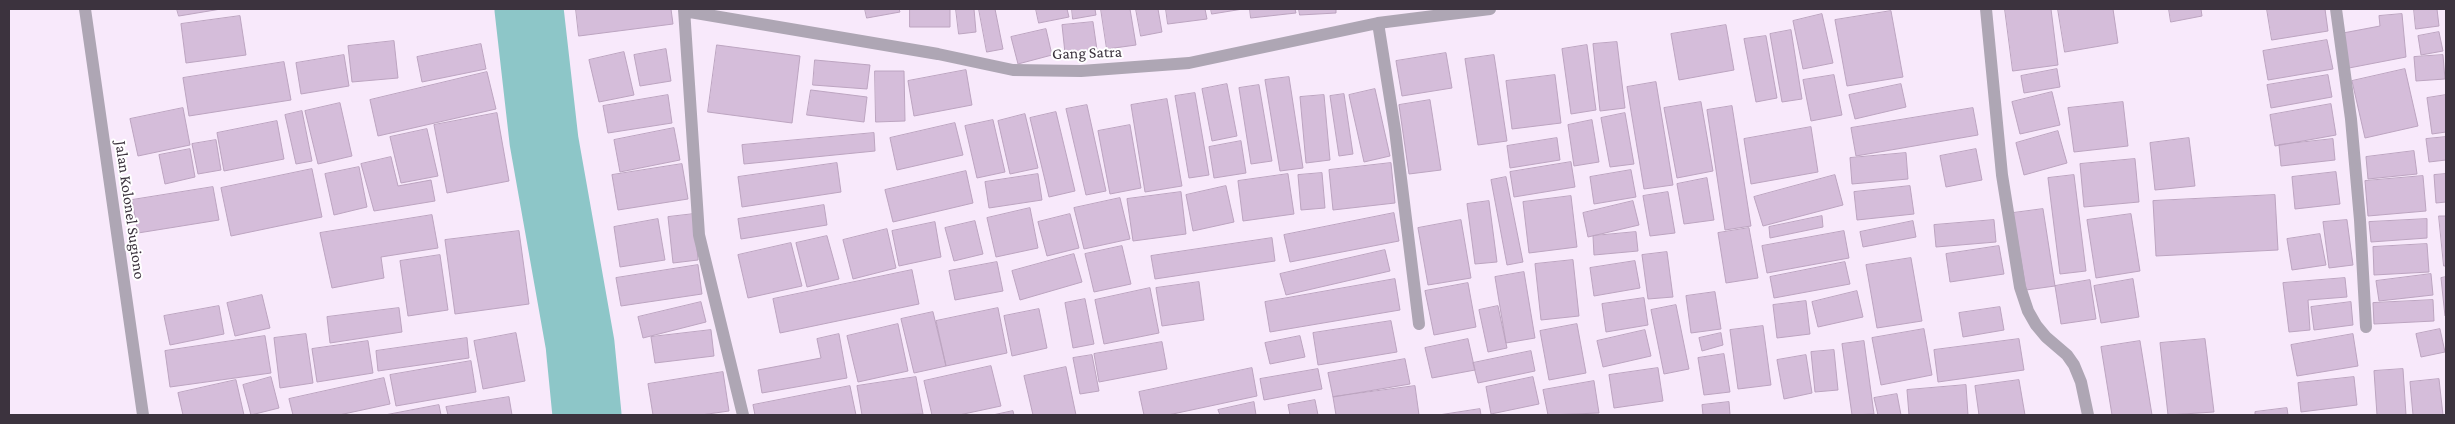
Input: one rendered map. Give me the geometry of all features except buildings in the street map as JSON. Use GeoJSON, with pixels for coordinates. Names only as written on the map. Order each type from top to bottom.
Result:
{"type":"FeatureCollection","features":[{"type":"Feature","properties":{"kind":"street","name":"Jalan Kolonel Sugiono"},"geometry":{"type":"LineString","coordinates":[[85,9],[144,415]]}},
{"type":"Feature","properties":{"kind":"street","name":"Gang Satra"},"geometry":{"type":"LineString","coordinates":[[684,10],[938,54],[1012,70],[1081,71],[1190,63],[1378,23],[1490,9]]}},
{"type":"Feature","properties":{"kind":"street"},"geometry":{"type":"LineString","coordinates":[[1986,9],[2002,175],[2020,287],[2028,311],[2036,325],[2046,338],[2067,355],[2074,365],[2081,382],[2088,415]]}},
{"type":"Feature","properties":{"kind":"street"},"geometry":{"type":"LineString","coordinates":[[2336,9],[2351,119],[2360,220],[2366,327]]}},
{"type":"Feature","properties":{"kind":"street"},"geometry":{"type":"LineString","coordinates":[[684,10],[699,235],[744,415]]}},
{"type":"Feature","properties":{"kind":"street"},"geometry":{"type":"LineString","coordinates":[[1378,23],[1395,130],[1420,324]]}},
{"type":"Feature","properties":{"kind":"waterway"},"geometry":{"type":"LineString","coordinates":[[529,9],[544,141],[580,344],[587,415]]}}]}
